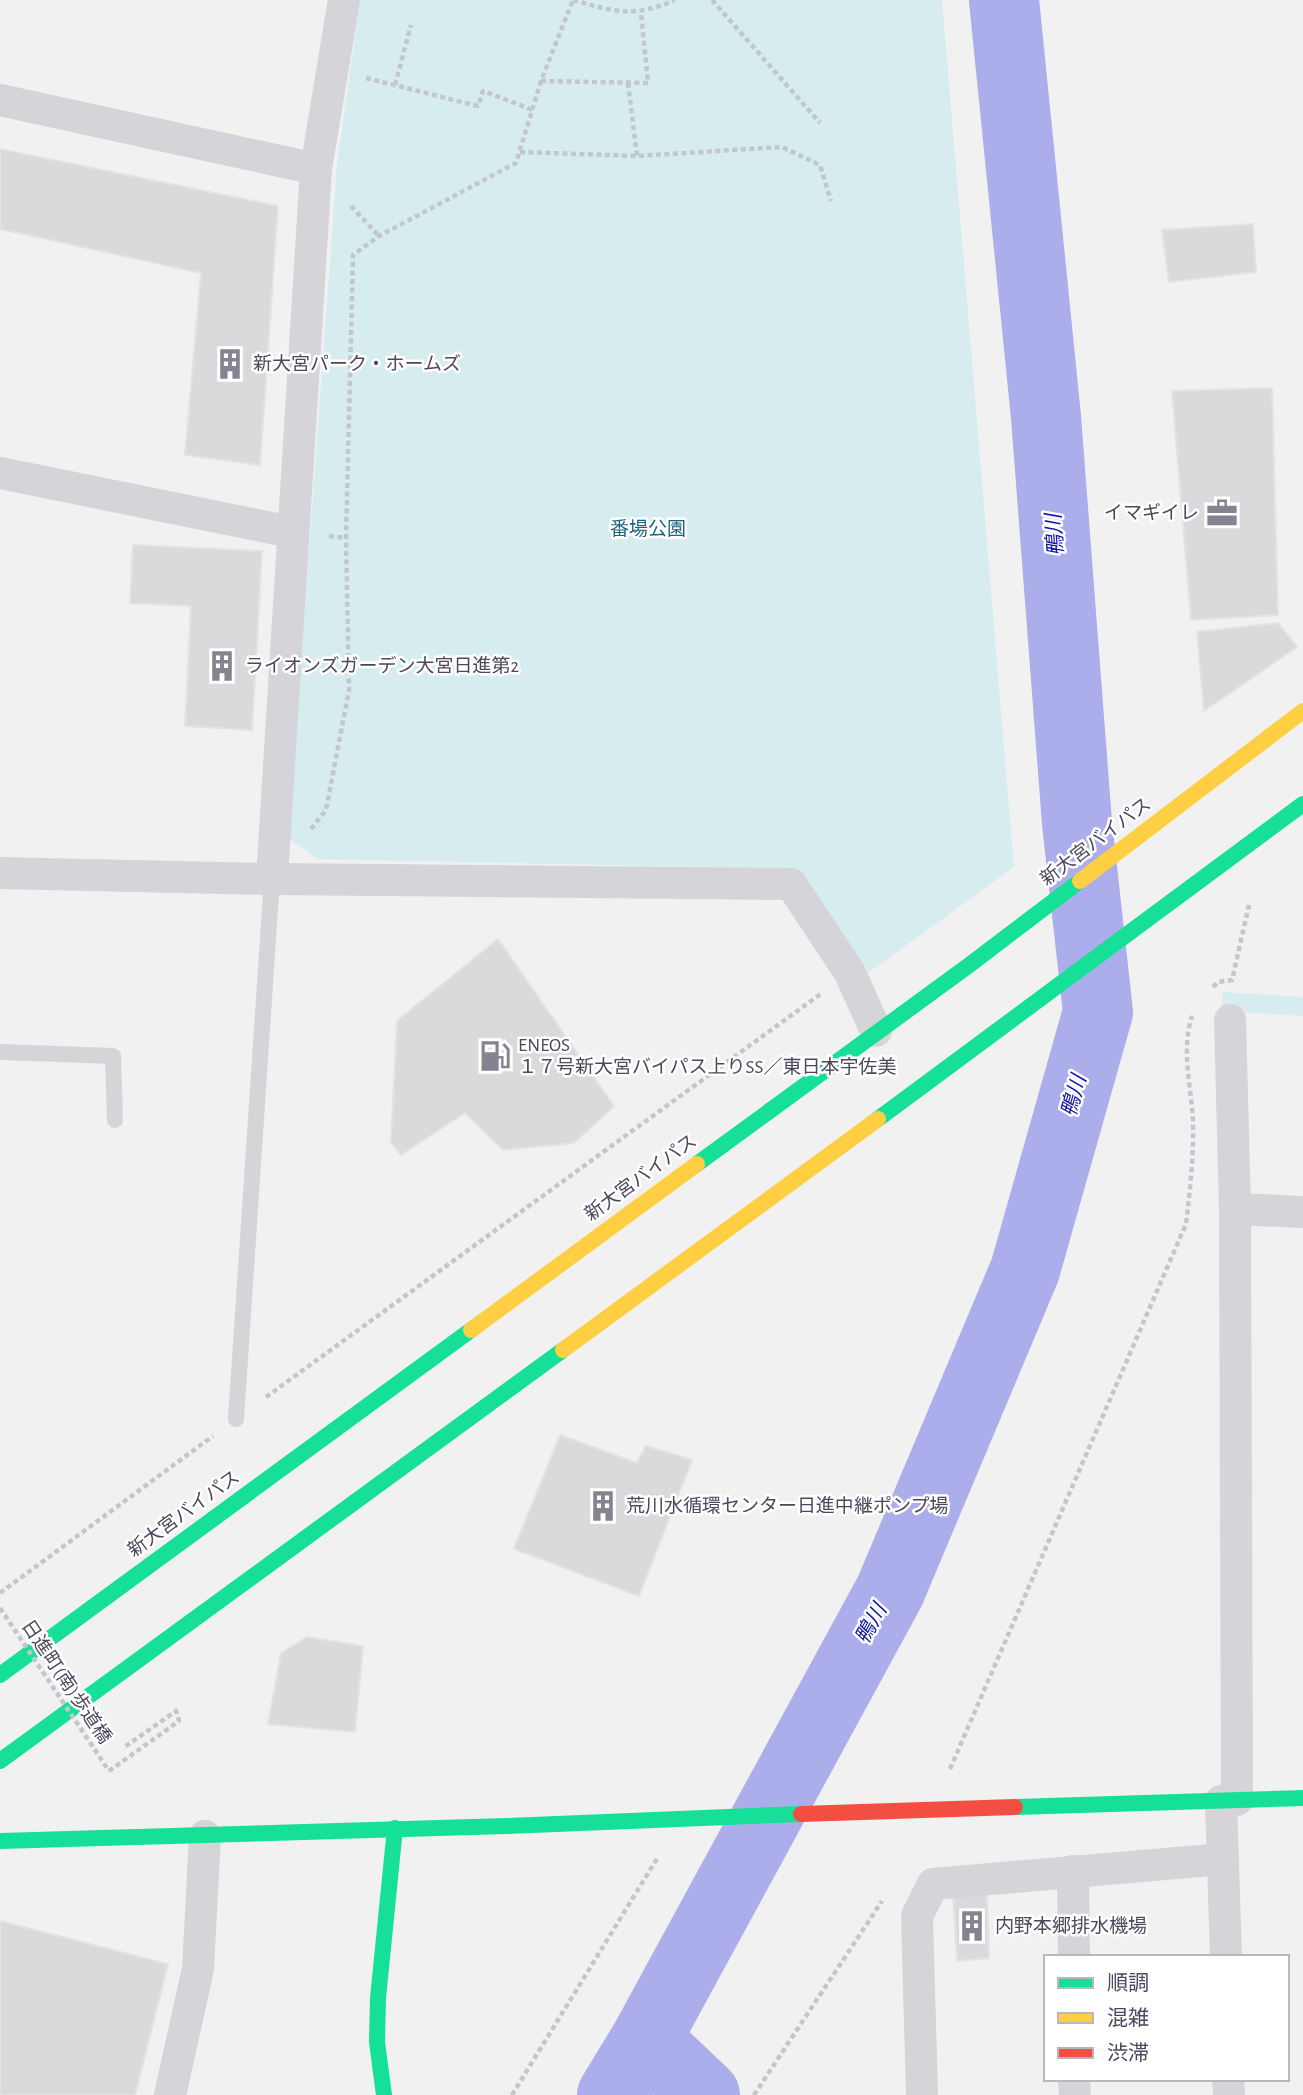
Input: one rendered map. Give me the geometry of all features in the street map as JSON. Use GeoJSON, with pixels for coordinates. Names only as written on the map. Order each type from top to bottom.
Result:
{"type":"FeatureCollection","features":[{"type":"Feature","properties":{"kind":"main road","name":"新大宮バイパス"},"geometry":{"type":"LineString","coordinates":[[0,1675],[968,966],[1303,711]]}},
{"type":"Feature","properties":{"kind":"main road"},"geometry":{"type":"LineString","coordinates":[[0,1761],[969,1052],[1303,804]]}},
{"type":"Feature","properties":{"kind":"main road"},"geometry":{"type":"LineString","coordinates":[[0,1840],[205,1836],[1303,1798]]}},
{"type":"Feature","properties":{"kind":"main road"},"geometry":{"type":"LineString","coordinates":[[384,2095],[377,2042],[378,1998],[395,1828]]}},
{"type":"Feature","properties":{"kind":"street"},"geometry":{"type":"LineString","coordinates":[[272,879],[291,532],[316,169],[344,0]]}},
{"type":"Feature","properties":{"kind":"street"},"geometry":{"type":"LineString","coordinates":[[0,100],[316,169]]}},
{"type":"Feature","properties":{"kind":"street"},"geometry":{"type":"LineString","coordinates":[[0,472],[291,532]]}},
{"type":"Feature","properties":{"kind":"street"},"geometry":{"type":"LineString","coordinates":[[0,873],[272,879],[791,884],[850,973],[876,1031]]}},
{"type":"Feature","properties":{"kind":"street"},"geometry":{"type":"LineString","coordinates":[[1226,1955],[1223,1859],[1229,1801],[1235,1209],[1230,1020]]}},
{"type":"Feature","properties":{"kind":"street"},"geometry":{"type":"LineString","coordinates":[[1235,1209],[1303,1212]]}},
{"type":"Feature","properties":{"kind":"street"},"geometry":{"type":"LineString","coordinates":[[170,2095],[198,1969],[205,1836]]}},
{"type":"Feature","properties":{"kind":"street"},"geometry":{"type":"LineString","coordinates":[[922,2095],[917,1916],[933,1884],[1223,1859]]}},
{"type":"Feature","properties":{"kind":"street"},"geometry":{"type":"LineString","coordinates":[[1073,1871],[1074,1955]]}},
{"type":"Feature","properties":{"kind":"lane"},"geometry":{"type":"LineString","coordinates":[[236,1419],[272,879]]}},
{"type":"Feature","properties":{"kind":"lane"},"geometry":{"type":"LineString","coordinates":[[0,1052],[113,1056],[115,1120]]}},
{"type":"Feature","properties":{"kind":"path"},"geometry":{"type":"LineString","coordinates":[[272,879],[326,810],[349,690],[345,538],[353,255],[379,236],[516,163],[541,81],[572,0],[609,10],[641,13],[676,0]]}},
{"type":"Feature","properties":{"kind":"path"},"geometry":{"type":"LineString","coordinates":[[712,0],[820,123]]}},
{"type":"Feature","properties":{"kind":"path"},"geometry":{"type":"LineString","coordinates":[[541,81],[648,83],[641,13]]}},
{"type":"Feature","properties":{"kind":"path"},"geometry":{"type":"LineString","coordinates":[[395,85],[411,25]]}},
{"type":"Feature","properties":{"kind":"path"},"geometry":{"type":"LineString","coordinates":[[334,70],[478,106],[483,91],[533,110]]}},
{"type":"Feature","properties":{"kind":"path"},"geometry":{"type":"LineString","coordinates":[[628,83],[637,156]]}},
{"type":"Feature","properties":{"kind":"path"},"geometry":{"type":"LineString","coordinates":[[520,152],[637,156],[782,147],[820,165],[831,201]]}},
{"type":"Feature","properties":{"kind":"path"},"geometry":{"type":"LineString","coordinates":[[1211,989],[1218,982],[1233,980],[1249,905]]}},
{"type":"Feature","properties":{"kind":"path"},"geometry":{"type":"LineString","coordinates":[[0,1593],[850,973]]}},
{"type":"Feature","properties":{"kind":"path"},"geometry":{"type":"LineString","coordinates":[[950,1770],[1186,1224],[1191,1187],[1193,1122],[1186,1033],[1193,1012]]}},
{"type":"Feature","properties":{"kind":"path","name":"日進町(南)歩道橋"},"geometry":{"type":"LineString","coordinates":[[0,1608],[109,1771],[179,1721],[176,1711],[123,1748]]}},
{"type":"Feature","properties":{"kind":"path"},"geometry":{"type":"LineString","coordinates":[[512,2095],[660,1853]]}},
{"type":"Feature","properties":{"kind":"path"},"geometry":{"type":"LineString","coordinates":[[754,2095],[887,1894]]}},
{"type":"Feature","properties":{"kind":"green space","name":"番場公園"},"geometry":{"type":"Polygon","coordinates":[[[360,0],[942,0],[1014,867],[868,973],[792,869],[318,859],[288,838],[337,164],[360,0]]]}},
{"type":"Feature","properties":{"kind":"green space"},"geometry":{"type":"Polygon","coordinates":[[[1223,992],[1303,997],[1303,1016],[1222,1011],[1223,992]]]}},
{"type":"Feature","properties":{"kind":"building","name":"新大宮パーク・ホームズ"},"geometry":{"type":"Polygon","coordinates":[[[0,149],[278,206],[260,465],[185,455],[201,273],[0,229],[0,149]]]}},
{"type":"Feature","properties":{"kind":"building"},"geometry":{"type":"Polygon","coordinates":[[[1253,224],[1256,272],[1169,282],[1162,230],[1253,224]]]}},
{"type":"Feature","properties":{"kind":"building"},"geometry":{"type":"Polygon","coordinates":[[[1272,388],[1278,615],[1191,620],[1172,391],[1272,388]]]}},
{"type":"Feature","properties":{"kind":"building","name":"ライオンズガーデン大宮日進第2"},"geometry":{"type":"Polygon","coordinates":[[[133,545],[262,551],[252,730],[185,726],[191,606],[130,603],[133,545]]]}},
{"type":"Feature","properties":{"kind":"building"},"geometry":{"type":"Polygon","coordinates":[[[1278,623],[1297,647],[1204,711],[1197,632],[1278,623]]]}},
{"type":"Feature","properties":{"kind":"building"},"geometry":{"type":"Polygon","coordinates":[[[498,939],[614,1106],[574,1143],[503,1150],[465,1113],[401,1155],[391,1143],[397,1021],[498,939]]]}},
{"type":"Feature","properties":{"kind":"building","name":"荒川水循環センター日進中継ポンプ場"},"geometry":{"type":"Polygon","coordinates":[[[560,1435],[637,1463],[646,1446],[692,1460],[639,1596],[514,1549],[560,1435]]]}},
{"type":"Feature","properties":{"kind":"building"},"geometry":{"type":"Polygon","coordinates":[[[307,1637],[363,1646],[355,1732],[268,1724],[281,1653],[307,1637]]]}},
{"type":"Feature","properties":{"kind":"building","name":"内野本郷排水機場"},"geometry":{"type":"Polygon","coordinates":[[[987,1892],[989,1958],[957,1961],[953,1894],[987,1892]]]}},
{"type":"Feature","properties":{"kind":"building"},"geometry":{"type":"Polygon","coordinates":[[[0,1921],[168,1964],[135,2095],[0,2095],[0,1921]]]}},
{"type":"Feature","properties":{"kind":"waterway","name":"鴨川"},"geometry":{"type":"LineString","coordinates":[[612,2095],[646,2039],[890,1591],[1025,1270],[1098,1012],[1077,823],[1046,417],[1004,0]]}},
{"type":"Feature","properties":{"kind":"waterway"},"geometry":{"type":"LineString","coordinates":[[646,2039],[705,2095]]}},
{"type":"Feature","properties":{"kind":"traffic: fast"},"geometry":{"type":"LineString","coordinates":[[878,1119],[1303,804]]}},
{"type":"Feature","properties":{"kind":"traffic: fast"},"geometry":{"type":"LineString","coordinates":[[697,1164],[1080,881]]}},
{"type":"Feature","properties":{"kind":"traffic: fast"},"geometry":{"type":"LineString","coordinates":[[0,1675],[471,1330]]}},
{"type":"Feature","properties":{"kind":"traffic: fast"},"geometry":{"type":"LineString","coordinates":[[0,1761],[563,1350]]}},
{"type":"Feature","properties":{"kind":"traffic: fast"},"geometry":{"type":"LineString","coordinates":[[1015,1807],[1303,1798]]}},
{"type":"Feature","properties":{"kind":"traffic: fast"},"geometry":{"type":"LineString","coordinates":[[0,1841],[801,1814]]}},
{"type":"Feature","properties":{"kind":"traffic: fast"},"geometry":{"type":"LineString","coordinates":[[384,2095],[377,2042],[378,1998],[395,1828]]}},
{"type":"Feature","properties":{"kind":"traffic: slow"},"geometry":{"type":"LineString","coordinates":[[1080,881],[1303,711]]}},
{"type":"Feature","properties":{"kind":"traffic: slow"},"geometry":{"type":"LineString","coordinates":[[563,1350],[878,1119]]}},
{"type":"Feature","properties":{"kind":"traffic: slow"},"geometry":{"type":"LineString","coordinates":[[471,1330],[697,1164]]}},
{"type":"Feature","properties":{"kind":"traffic: jam"},"geometry":{"type":"LineString","coordinates":[[801,1814],[1015,1807]]}},
{"type":"Feature","properties":{"kind":"place","name":"新大宮パーク・ホームズ"},"geometry":{"type":"Point","coordinates":[230,364]}},
{"type":"Feature","properties":{"kind":"place","name":"イマギイレ"},"geometry":{"type":"Point","coordinates":[1222,513]}},
{"type":"Feature","properties":{"kind":"place","name":"ライオンズガーデン大宮日進第2"},"geometry":{"type":"Point","coordinates":[222,666]}},
{"type":"Feature","properties":{"kind":"place","name":"ENEOS １７号新大宮バイパス上りSS／東日本宇佐美"},"geometry":{"type":"Point","coordinates":[495,1056]}},
{"type":"Feature","properties":{"kind":"place","name":"荒川水循環センター日進中継ポンプ場"},"geometry":{"type":"Point","coordinates":[603,1506]}},
{"type":"Feature","properties":{"kind":"place","name":"内野本郷排水機場"},"geometry":{"type":"Point","coordinates":[972,1926]}}]}
